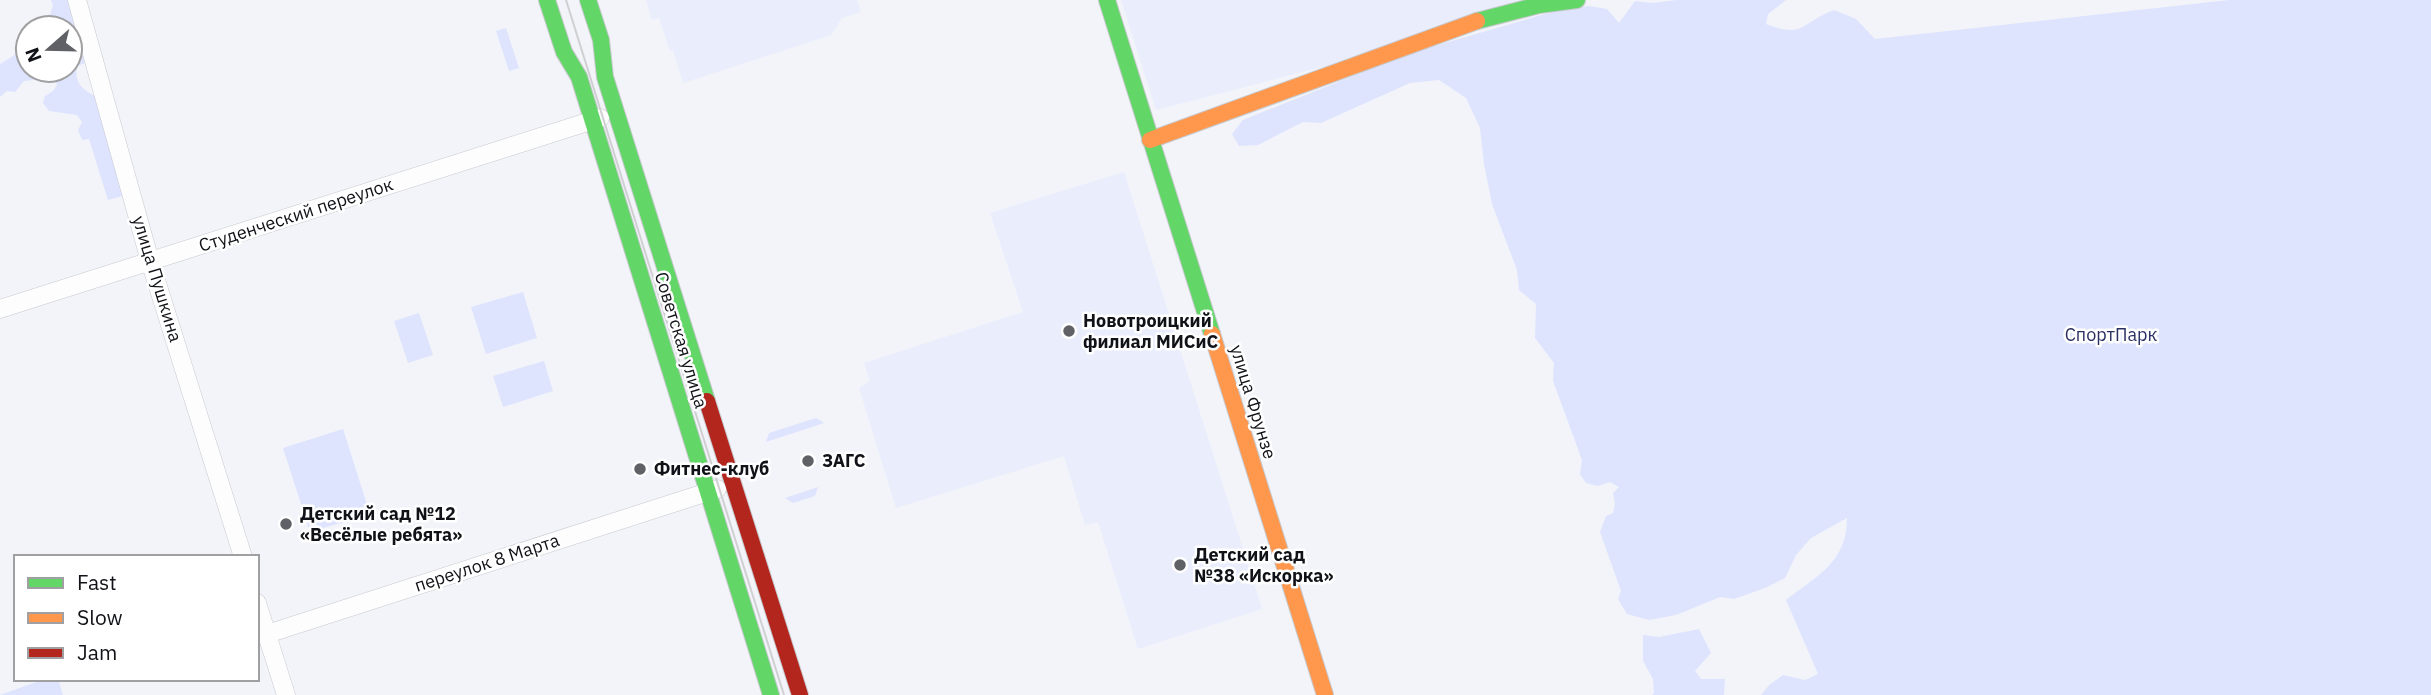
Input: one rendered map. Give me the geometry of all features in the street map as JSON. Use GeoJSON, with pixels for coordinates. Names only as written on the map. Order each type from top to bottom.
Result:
{"type":"FeatureCollection","features":[{"type":"Feature","properties":{"kind":"main road","name":"Советская улица"},"geometry":{"type":"LineString","coordinates":[[547,0],[564,52],[579,77],[771,695]]}},
{"type":"Feature","properties":{"kind":"main road","name":"Советская улица"},"geometry":{"type":"LineString","coordinates":[[588,0],[601,40],[603,70],[616,113],[800,695]]}},
{"type":"Feature","properties":{"kind":"main road","name":"улица Фрунзе"},"geometry":{"type":"LineString","coordinates":[[1107,0],[1325,695]]}},
{"type":"Feature","properties":{"kind":"main road"},"geometry":{"type":"LineString","coordinates":[[1150,139],[1486,18],[1539,5],[1577,0]]}},
{"type":"Feature","properties":{"kind":"street","name":"улица Пушкина"},"geometry":{"type":"LineString","coordinates":[[77,0],[150,261],[242,555]]}},
{"type":"Feature","properties":{"kind":"street","name":"Студенческий переулок"},"geometry":{"type":"LineString","coordinates":[[0,309],[616,113]]}},
{"type":"Feature","properties":{"kind":"street","name":"переулок 8 Марта"},"geometry":{"type":"LineString","coordinates":[[267,634],[733,484]]}},
{"type":"Feature","properties":{"kind":"street"},"geometry":{"type":"LineString","coordinates":[[259,609],[286,695]]}},
{"type":"Feature","properties":{"kind":"shaded area"},"geometry":{"type":"Polygon","coordinates":[[[646,0],[857,0],[861,12],[842,18],[831,35],[683,83],[659,18],[652,20],[646,0]]]}},
{"type":"Feature","properties":{"kind":"shaded area"},"geometry":{"type":"Polygon","coordinates":[[[1121,0],[1530,0],[1341,62],[1156,110],[1121,0]]]}},
{"type":"Feature","properties":{"kind":"shaded area","name":"Новотроицкий филиал МИСиС"},"geometry":{"type":"Polygon","coordinates":[[[1124,172],[1262,609],[1138,649],[1098,522],[1085,525],[1064,456],[896,508],[859,388],[870,381],[864,363],[1023,312],[990,213],[1124,172]]]}},
{"type":"Feature","properties":{"kind":"green space"},"geometry":{"type":"Polygon","coordinates":[[[51,0],[70,0],[74,14],[50,14],[53,5],[51,0]]]}},
{"type":"Feature","properties":{"kind":"green space","name":"СпортПарк"},"geometry":{"type":"Polygon","coordinates":[[[1676,0],[1786,0],[1768,14],[1766,24],[1788,30],[1796,29],[1834,10],[1856,19],[1875,39],[2229,0],[2431,0],[2431,695],[1761,695],[1783,675],[1805,680],[1818,674],[1786,600],[1819,575],[1836,557],[1846,533],[1847,518],[1811,538],[1796,555],[1785,578],[1765,588],[1734,599],[1720,597],[1676,615],[1649,620],[1627,614],[1618,599],[1621,591],[1600,532],[1606,516],[1613,513],[1613,493],[1619,487],[1610,482],[1598,486],[1586,483],[1580,474],[1582,460],[1553,381],[1554,363],[1535,338],[1536,304],[1519,290],[1517,270],[1492,204],[1480,128],[1466,98],[1439,80],[1410,83],[1321,123],[1303,122],[1258,145],[1239,146],[1232,134],[1243,120],[1410,53],[1562,9],[1589,6],[1607,9],[1619,23],[1635,1],[1653,3],[1676,0]]]}},
{"type":"Feature","properties":{"kind":"green space"},"geometry":{"type":"Polygon","coordinates":[[[506,28],[519,68],[509,71],[496,31],[506,28]]]}},
{"type":"Feature","properties":{"kind":"green space"},"geometry":{"type":"Polygon","coordinates":[[[14,56],[14,84],[22,84],[15,92],[7,91],[0,97],[0,64],[14,56]]]}},
{"type":"Feature","properties":{"kind":"green space"},"geometry":{"type":"Polygon","coordinates":[[[80,84],[97,97],[126,195],[108,200],[89,139],[82,140],[78,130],[82,122],[77,115],[49,111],[43,103],[45,96],[57,85],[80,84]]]}},
{"type":"Feature","properties":{"kind":"green space"},"geometry":{"type":"Polygon","coordinates":[[[523,292],[537,338],[486,354],[471,307],[523,292]]]}},
{"type":"Feature","properties":{"kind":"green space"},"geometry":{"type":"Polygon","coordinates":[[[419,313],[433,355],[408,363],[394,321],[419,313]]]}},
{"type":"Feature","properties":{"kind":"green space"},"geometry":{"type":"Polygon","coordinates":[[[544,361],[553,391],[503,407],[493,376],[544,361]]]}},
{"type":"Feature","properties":{"kind":"green space"},"geometry":{"type":"Polygon","coordinates":[[[816,418],[824,423],[766,442],[769,433],[816,418]]]}},
{"type":"Feature","properties":{"kind":"green space"},"geometry":{"type":"Polygon","coordinates":[[[343,429],[370,514],[310,532],[283,448],[343,429]]]}},
{"type":"Feature","properties":{"kind":"green space"},"geometry":{"type":"Polygon","coordinates":[[[818,487],[815,496],[793,503],[785,498],[818,487]]]}},
{"type":"Feature","properties":{"kind":"green space"},"geometry":{"type":"Polygon","coordinates":[[[1699,629],[1711,653],[1695,671],[1701,679],[1725,679],[1724,695],[1652,695],[1653,679],[1643,661],[1643,635],[1659,637],[1699,629]]]}},
{"type":"Feature","properties":{"kind":"green space"},"geometry":{"type":"Polygon","coordinates":[[[39,681],[59,681],[63,695],[0,695],[39,681]]]}},
{"type":"Feature","properties":{"kind":"tram line"},"geometry":{"type":"LineString","coordinates":[[566,0],[784,695]]}},
{"type":"Feature","properties":{"kind":"traffic: fast"},"geometry":{"type":"LineString","coordinates":[[547,0],[564,52],[579,77],[771,695]]}},
{"type":"Feature","properties":{"kind":"traffic: fast"},"geometry":{"type":"LineString","coordinates":[[588,0],[601,40],[605,77],[707,401]]}},
{"type":"Feature","properties":{"kind":"traffic: fast"},"geometry":{"type":"LineString","coordinates":[[1107,0],[1212,334]]}},
{"type":"Feature","properties":{"kind":"traffic: fast"},"geometry":{"type":"LineString","coordinates":[[1477,21],[1539,5],[1577,0]]}},
{"type":"Feature","properties":{"kind":"traffic: slow"},"geometry":{"type":"LineString","coordinates":[[1150,140],[1477,21]]}},
{"type":"Feature","properties":{"kind":"traffic: slow"},"geometry":{"type":"LineString","coordinates":[[1212,334],[1325,695]]}},
{"type":"Feature","properties":{"kind":"traffic: jam"},"geometry":{"type":"LineString","coordinates":[[707,401],[800,695]]}},
{"type":"Feature","properties":{"kind":"place","name":"Новотроицкий филиал МИСиС"},"geometry":{"type":"Point","coordinates":[1069,331]}},
{"type":"Feature","properties":{"kind":"place","name":"ЗАГС"},"geometry":{"type":"Point","coordinates":[808,461]}},
{"type":"Feature","properties":{"kind":"place","name":"Фитнес-клуб"},"geometry":{"type":"Point","coordinates":[640,469]}},
{"type":"Feature","properties":{"kind":"place","name":"Детский сад №12 «Весёлые ребята»"},"geometry":{"type":"Point","coordinates":[286,524]}},
{"type":"Feature","properties":{"kind":"place","name":"Детский сад №38 «Искорка»"},"geometry":{"type":"Point","coordinates":[1180,565]}}]}
